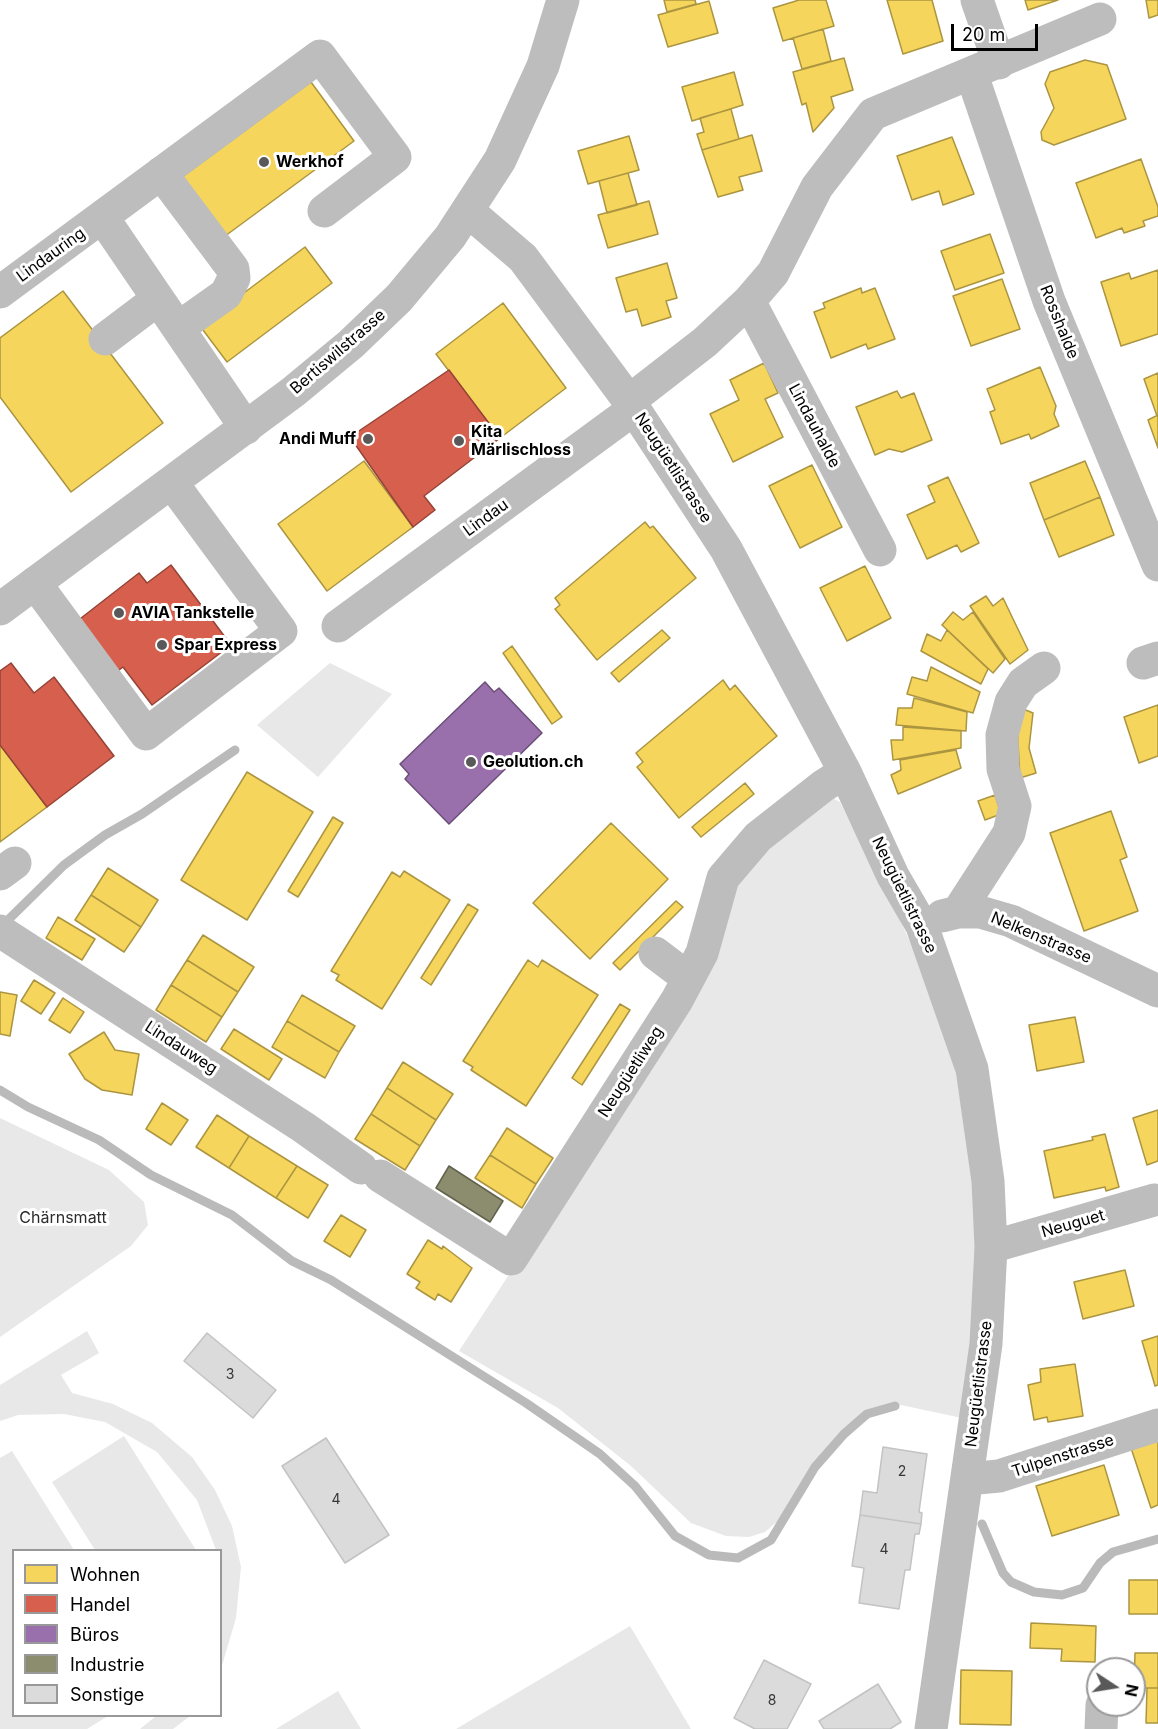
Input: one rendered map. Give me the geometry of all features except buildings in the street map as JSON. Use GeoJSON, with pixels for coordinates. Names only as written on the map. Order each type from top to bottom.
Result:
{"type":"FeatureCollection","features":[{"type":"Feature","properties":{"kind":"street","name":"Bertiswilstrasse"},"geometry":{"type":"LineString","coordinates":[[0,609],[246,428],[332,361],[370,326],[424,269],[468,211],[504,152],[529,100],[563,0]]}},
{"type":"Feature","properties":{"kind":"street","name":"Rosshalde"},"geometry":{"type":"LineString","coordinates":[[977,0],[985,69],[1049,301],[1158,565]]}},
{"type":"Feature","properties":{"kind":"street"},"geometry":{"type":"LineString","coordinates":[[632,405],[749,301],[773,273],[817,187],[873,114],[1100,19]]}},
{"type":"Feature","properties":{"kind":"street","name":"Lindauring"},"geometry":{"type":"LineString","coordinates":[[0,292],[320,56],[395,157],[324,211]]}},
{"type":"Feature","properties":{"kind":"street"},"geometry":{"type":"LineString","coordinates":[[161,173],[233,269],[233,285],[226,294],[178,328]]}},
{"type":"Feature","properties":{"kind":"street","name":"Neugüetlistrasse"},"geometry":{"type":"LineString","coordinates":[[468,211],[523,258],[632,405],[726,549],[845,772],[893,876],[921,926],[937,963],[972,1069],[988,1181],[991,1247],[986,1344],[931,1729]]}},
{"type":"Feature","properties":{"kind":"street"},"geometry":{"type":"LineString","coordinates":[[102,218],[246,428]]}},
{"type":"Feature","properties":{"kind":"street"},"geometry":{"type":"LineString","coordinates":[[105,339],[158,299]]}},
{"type":"Feature","properties":{"kind":"street","name":"Lindauhalde"},"geometry":{"type":"LineString","coordinates":[[749,301],[880,550]]}},
{"type":"Feature","properties":{"kind":"street","name":"Lindau"},"geometry":{"type":"LineString","coordinates":[[338,626],[632,405]]}},
{"type":"Feature","properties":{"kind":"street"},"geometry":{"type":"LineString","coordinates":[[35,583],[146,734],[280,631],[172,483]]}},
{"type":"Feature","properties":{"kind":"street"},"geometry":{"type":"LineString","coordinates":[[958,912],[1009,833],[1015,806],[1003,769],[1002,735],[1011,702],[1023,683],[1044,668]]}},
{"type":"Feature","properties":{"kind":"street","name":"Neugüetliweg"},"geometry":{"type":"LineString","coordinates":[[370,1172],[511,1259],[651,1042],[702,953],[723,878],[735,862],[783,816],[845,772]]}},
{"type":"Feature","properties":{"kind":"street","name":"Nelkenstrasse"},"geometry":{"type":"LineString","coordinates":[[921,926],[958,912],[980,912],[1011,921],[1158,991]]}},
{"type":"Feature","properties":{"kind":"street","name":"Lindauweg"},"geometry":{"type":"LineString","coordinates":[[0,931],[370,1172]]}},
{"type":"Feature","properties":{"kind":"street"},"geometry":{"type":"LineString","coordinates":[[655,953],[688,978]]}},
{"type":"Feature","properties":{"kind":"street","name":"Neuguet"},"geometry":{"type":"LineString","coordinates":[[991,1247],[1154,1200]]}},
{"type":"Feature","properties":{"kind":"street","name":"Tulpenstrasse"},"geometry":{"type":"LineString","coordinates":[[967,1479],[999,1476],[1158,1425]]}},
{"type":"Feature","properties":{"kind":"green space"},"geometry":{"type":"Polygon","coordinates":[[[330,663],[392,694],[318,777],[257,725],[330,663]]]}},
{"type":"Feature","properties":{"kind":"green space"},"geometry":{"type":"Polygon","coordinates":[[[831,797],[840,802],[926,976],[955,1067],[976,1198],[974,1320],[962,1418],[901,1405],[872,1410],[854,1420],[816,1463],[779,1520],[765,1532],[749,1537],[726,1536],[691,1523],[631,1466],[558,1408],[459,1351],[707,972],[724,908],[746,866],[831,797]]]}},
{"type":"Feature","properties":{"kind":"green space","name":"Chärnsmatt"},"geometry":{"type":"Polygon","coordinates":[[[0,1118],[109,1170],[144,1202],[148,1225],[131,1246],[0,1337],[0,1118]]]}},
{"type":"Feature","properties":{"kind":"green space"},"geometry":{"type":"Polygon","coordinates":[[[87,1331],[99,1353],[61,1375],[72,1393],[113,1404],[152,1423],[192,1457],[215,1490],[232,1526],[241,1567],[236,1618],[222,1666],[222,1549],[216,1549],[197,1500],[157,1452],[105,1422],[64,1414],[18,1415],[0,1421],[0,1385],[87,1331]]]}},
{"type":"Feature","properties":{"kind":"green space"},"geometry":{"type":"Polygon","coordinates":[[[124,1436],[195,1549],[94,1549],[52,1482],[124,1436]]]}},
{"type":"Feature","properties":{"kind":"green space"},"geometry":{"type":"Polygon","coordinates":[[[12,1451],[73,1549],[12,1549],[12,1717],[106,1717],[87,1729],[0,1729],[0,1458],[12,1451]]]}},
{"type":"Feature","properties":{"kind":"green space"},"geometry":{"type":"Polygon","coordinates":[[[630,1626],[691,1729],[456,1729],[630,1626]]]}},
{"type":"Feature","properties":{"kind":"green space"},"geometry":{"type":"Polygon","coordinates":[[[338,1691],[361,1729],[276,1729],[338,1691]]]}},
{"type":"Feature","properties":{"kind":"green space"},"geometry":{"type":"Polygon","coordinates":[[[155,1717],[189,1717],[173,1729],[140,1729],[155,1717]]]}},
{"type":"Feature","properties":{"kind":"waterway"},"geometry":{"type":"LineString","coordinates":[[7,921],[64,865],[105,835],[142,814],[235,750]]}},
{"type":"Feature","properties":{"kind":"waterway"},"geometry":{"type":"LineString","coordinates":[[0,1090],[28,1107],[99,1140],[151,1175],[232,1215],[292,1261],[331,1280],[526,1403],[600,1454],[635,1486],[675,1536],[709,1555],[738,1558],[771,1540],[815,1467],[844,1434],[867,1414],[895,1406]]}},
{"type":"Feature","properties":{"kind":"waterway"},"geometry":{"type":"LineString","coordinates":[[982,1524],[1003,1573],[1011,1582],[1034,1592],[1062,1595],[1083,1588],[1100,1563],[1113,1552],[1158,1539]]}},
{"type":"Feature","properties":{"kind":"place","name":"Werkhof"},"geometry":{"type":"Point","coordinates":[264,162]}},
{"type":"Feature","properties":{"kind":"place","name":"Andi Muff"},"geometry":{"type":"Point","coordinates":[368,439]}},
{"type":"Feature","properties":{"kind":"place","name":"Kita Märlischloss"},"geometry":{"type":"Point","coordinates":[459,441]}},
{"type":"Feature","properties":{"kind":"place","name":"AVIA Tankstelle"},"geometry":{"type":"Point","coordinates":[119,613]}},
{"type":"Feature","properties":{"kind":"place","name":"Spar Express"},"geometry":{"type":"Point","coordinates":[162,645]}},
{"type":"Feature","properties":{"kind":"place","name":"Geolution.ch"},"geometry":{"type":"Point","coordinates":[471,762]}}]}
